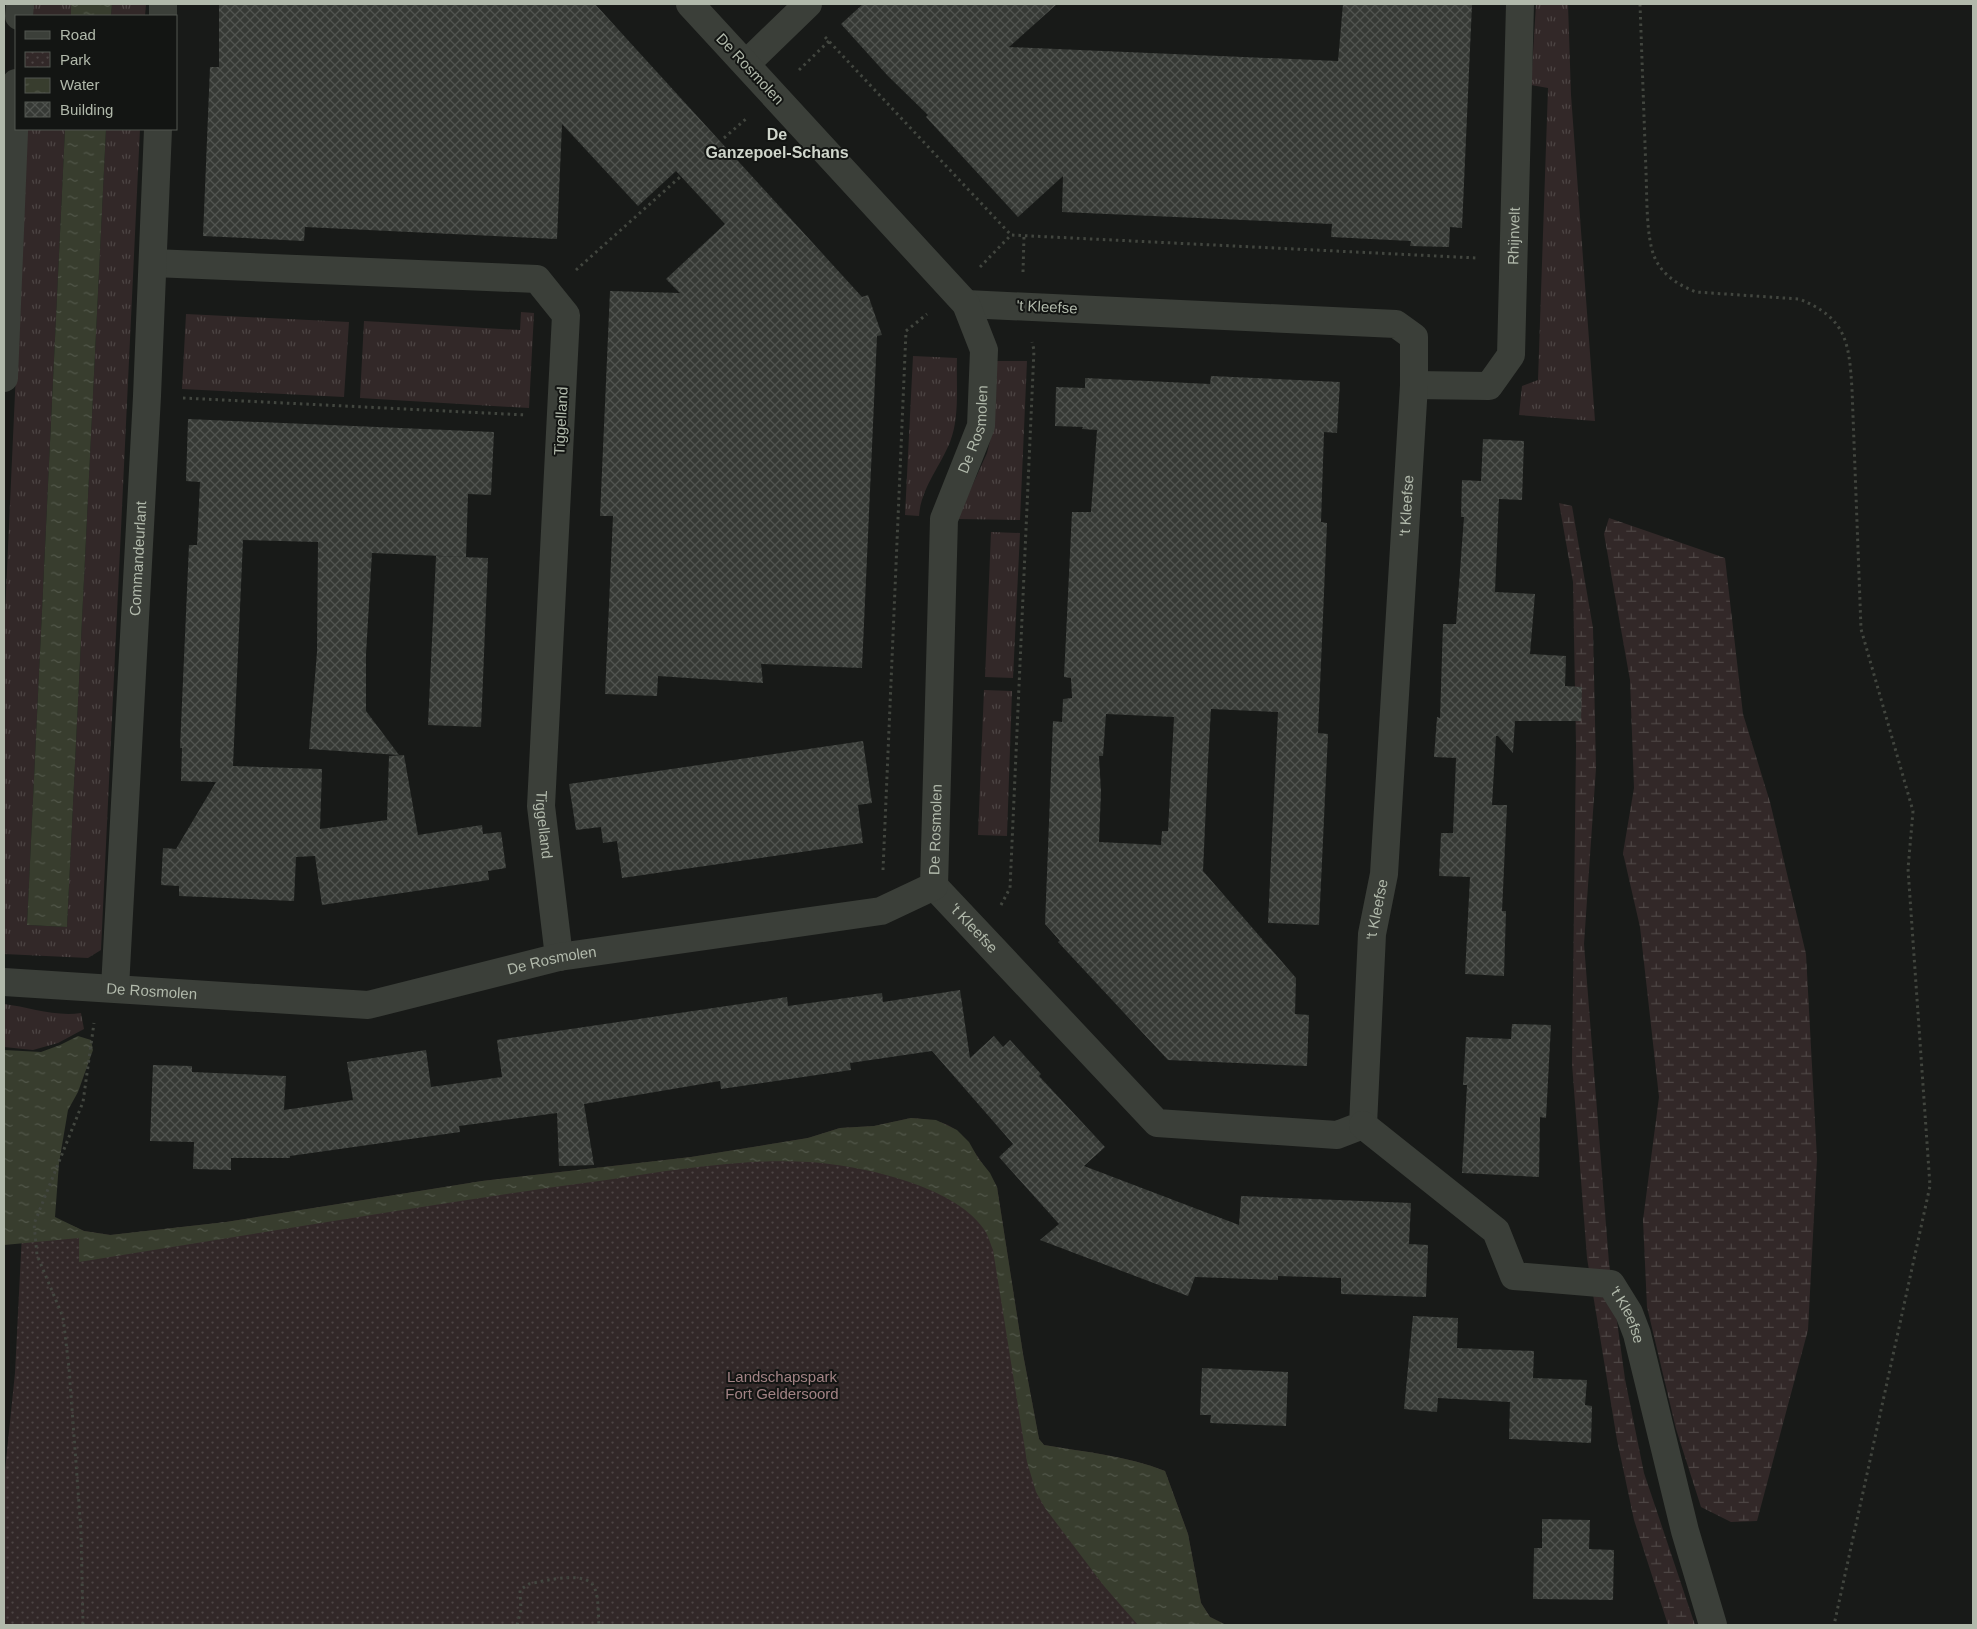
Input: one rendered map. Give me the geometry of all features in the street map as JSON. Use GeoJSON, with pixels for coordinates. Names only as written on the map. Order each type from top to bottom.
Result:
{"type":"FeatureCollection","features":[{"type":"Feature","properties":{"kind":"street","name":"De Rosmolen"},"geometry":{"type":"LineString","coordinates":[[4,982],[368,1004],[559,957],[881,911],[934,886],[944,519],[981,426],[984,350],[960,298],[690,4]]}},
{"type":"Feature","properties":{"kind":"street","name":"Rhijnvelt"},"geometry":{"type":"LineString","coordinates":[[1414,385],[1489,386],[1511,354],[1520,4]]}},
{"type":"Feature","properties":{"kind":"street"},"geometry":{"type":"LineString","coordinates":[[746,64],[804,7]]}},
{"type":"Feature","properties":{"kind":"street"},"geometry":{"type":"LineString","coordinates":[[4,378],[15,108]]}},
{"type":"Feature","properties":{"kind":"street","name":"Commandeurlant"},"geometry":{"type":"LineString","coordinates":[[105,988],[147,396],[158,130]]}},
{"type":"Feature","properties":{"kind":"street","name":"Tiggelland"},"geometry":{"type":"LineString","coordinates":[[152,263],[538,279],[566,315],[541,806],[559,957]]}},
{"type":"Feature","properties":{"kind":"street","name":"'t Kleefse"},"geometry":{"type":"LineString","coordinates":[[960,298],[1022,306],[1396,324],[1414,337],[1414,385],[1384,874],[1372,934],[1363,1125]]}},
{"type":"Feature","properties":{"kind":"street","name":"'t Kleefse"},"geometry":{"type":"LineString","coordinates":[[934,886],[1156,1123],[1337,1135],[1363,1125]]}},
{"type":"Feature","properties":{"kind":"street","name":"'t Kleefse"},"geometry":{"type":"LineString","coordinates":[[1363,1125],[1496,1231],[1514,1276],[1611,1284],[1629,1313],[1637,1334],[1685,1531],[1713,1625]]}},
{"type":"Feature","properties":{"kind":"path"},"geometry":{"type":"LineString","coordinates":[[1640,4],[1650,239],[1654,256],[1665,274],[1682,287],[1696,292],[1799,299],[1816,306],[1830,317],[1844,335],[1850,357],[1852,389],[1861,629],[1913,812],[1908,869],[1930,1186],[1834,1625]]}},
{"type":"Feature","properties":{"kind":"path"},"geometry":{"type":"LineString","coordinates":[[804,7],[1011,235],[1514,259]]}},
{"type":"Feature","properties":{"kind":"path"},"geometry":{"type":"LineString","coordinates":[[550,294],[680,177]]}},
{"type":"Feature","properties":{"kind":"path"},"geometry":{"type":"LineString","coordinates":[[881,911],[906,331],[960,298],[1011,235]]}},
{"type":"Feature","properties":{"kind":"path"},"geometry":{"type":"LineString","coordinates":[[983,938],[1010,888],[1034,350],[1022,306],[1024,236]]}},
{"type":"Feature","properties":{"kind":"path"},"geometry":{"type":"LineString","coordinates":[[147,396],[561,416]]}},
{"type":"Feature","properties":{"kind":"path"},"geometry":{"type":"LineString","coordinates":[[83,1625],[81,1531],[63,1317],[37,1255],[34,1224],[83,1102],[95,1020],[105,988]]}},
{"type":"Feature","properties":{"kind":"path"},"geometry":{"type":"LineString","coordinates":[[517,1625],[521,1610],[520,1590],[523,1586],[538,1582],[580,1578],[589,1581],[595,1589],[599,1625]]}},
{"type":"Feature","properties":{"kind":"green space"},"geometry":{"type":"Polygon","coordinates":[[[33,4],[71,4],[71,15],[32,15],[33,4]]]}},
{"type":"Feature","properties":{"kind":"green space"},"geometry":{"type":"Polygon","coordinates":[[[112,4],[146,4],[145,15],[111,15],[112,4]]]}},
{"type":"Feature","properties":{"kind":"green space"},"geometry":{"type":"Polygon","coordinates":[[[1536,4],[1568,4],[1571,95],[1595,421],[1519,415],[1522,386],[1538,380],[1548,88],[1531,85],[1536,4]]]}},
{"type":"Feature","properties":{"kind":"green space"},"geometry":{"type":"Polygon","coordinates":[[[27,130],[65,130],[27,925],[67,927],[106,130],[140,130],[101,950],[88,958],[4,954],[4,636],[27,130]]]}},
{"type":"Feature","properties":{"kind":"green space"},"geometry":{"type":"Polygon","coordinates":[[[521,312],[534,313],[529,408],[360,398],[364,321],[520,330],[521,312]]]}},
{"type":"Feature","properties":{"kind":"green space"},"geometry":{"type":"Polygon","coordinates":[[[186,314],[349,322],[344,397],[182,389],[186,314]]]}},
{"type":"Feature","properties":{"kind":"green space"},"geometry":{"type":"Polygon","coordinates":[[[913,356],[957,358],[957,401],[953,432],[946,451],[923,496],[919,516],[905,515],[913,356]]]}},
{"type":"Feature","properties":{"kind":"green space"},"geometry":{"type":"Polygon","coordinates":[[[994,361],[1027,361],[1020,520],[957,519],[987,453],[992,433],[994,361]]]}},
{"type":"Feature","properties":{"kind":"green space"},"geometry":{"type":"Polygon","coordinates":[[[1559,503],[1572,506],[1593,628],[1596,768],[1584,944],[1609,1263],[1625,1379],[1644,1473],[1695,1625],[1668,1625],[1634,1520],[1617,1440],[1587,1258],[1572,1064],[1576,746],[1573,582],[1559,503]]]}},
{"type":"Feature","properties":{"kind":"green space"},"geometry":{"type":"Polygon","coordinates":[[[1609,518],[1725,558],[1743,714],[1770,802],[1806,954],[1817,1159],[1808,1330],[1757,1521],[1731,1522],[1701,1507],[1676,1429],[1647,1307],[1643,1220],[1659,1097],[1640,927],[1623,853],[1634,788],[1630,680],[1604,534],[1609,518]]]}},
{"type":"Feature","properties":{"kind":"green space"},"geometry":{"type":"Polygon","coordinates":[[[991,532],[1020,533],[1013,678],[985,677],[991,532]]]}},
{"type":"Feature","properties":{"kind":"green space"},"geometry":{"type":"Polygon","coordinates":[[[984,690],[1012,691],[1007,836],[978,835],[984,690]]]}},
{"type":"Feature","properties":{"kind":"green space"},"geometry":{"type":"Polygon","coordinates":[[[4,1004],[52,1013],[81,1013],[84,1029],[58,1043],[33,1050],[4,1047],[4,1004]]]}},
{"type":"Feature","properties":{"kind":"green space","name":"Landschapspark Fort Geldersoord"},"geometry":{"type":"Polygon","coordinates":[[[911,1118],[944,1123],[957,1131],[970,1146],[997,1187],[1023,1354],[1039,1439],[1044,1445],[1121,1458],[1165,1471],[1188,1534],[1201,1603],[1210,1617],[1226,1625],[4,1625],[4,1480],[15,1373],[22,1233],[71,1225],[84,1231],[111,1235],[226,1222],[482,1181],[691,1157],[808,1138],[840,1128],[874,1126],[911,1118]]]}},
{"type":"Feature","properties":{"kind":"water"},"geometry":{"type":"Polygon","coordinates":[[[71,4],[112,4],[111,15],[71,15],[71,4]]]}},
{"type":"Feature","properties":{"kind":"water"},"geometry":{"type":"Polygon","coordinates":[[[65,130],[106,130],[67,927],[27,925],[65,130]]]}},
{"type":"Feature","properties":{"kind":"water"},"geometry":{"type":"Polygon","coordinates":[[[78,1036],[91,1040],[93,1050],[78,1092],[68,1110],[59,1163],[55,1217],[84,1231],[110,1235],[226,1222],[482,1181],[691,1157],[808,1138],[840,1128],[874,1126],[911,1118],[936,1120],[957,1130],[969,1142],[997,1187],[1023,1354],[1039,1439],[1044,1445],[1121,1458],[1165,1471],[1188,1534],[1201,1603],[1210,1617],[1226,1625],[1138,1625],[1104,1586],[1045,1508],[1036,1492],[1027,1462],[993,1250],[983,1228],[969,1213],[950,1200],[928,1189],[903,1180],[853,1168],[791,1161],[737,1163],[666,1171],[489,1197],[79,1262],[79,1238],[4,1245],[4,1050],[41,1052],[78,1036]]]}},
{"type":"Feature","properties":{"kind":"building"},"geometry":{"type":"Polygon","coordinates":[[[219,4],[595,4],[862,297],[868,295],[882,335],[877,336],[862,668],[761,664],[763,683],[658,676],[657,696],[605,694],[613,516],[600,516],[610,291],[680,293],[666,279],[725,224],[676,171],[638,206],[562,124],[557,239],[305,227],[304,241],[203,236],[210,67],[219,67],[219,4]]]}},
{"type":"Feature","properties":{"kind":"building"},"geometry":{"type":"Polygon","coordinates":[[[863,4],[1057,4],[1009,47],[1338,61],[1343,4],[1472,4],[1462,228],[1450,227],[1449,247],[1410,246],[1411,241],[1331,237],[1332,224],[1062,212],[1063,176],[1018,217],[926,117],[928,115],[888,76],[841,24],[863,4]]]}},
{"type":"Feature","properties":{"kind":"building"},"geometry":{"type":"Polygon","coordinates":[[[1211,376],[1340,382],[1337,433],[1324,432],[1321,522],[1327,523],[1318,733],[1328,734],[1319,925],[1268,923],[1278,712],[1211,709],[1208,761],[1203,871],[1296,978],[1295,1014],[1309,1015],[1307,1066],[1168,1060],[1058,942],[1060,941],[1045,924],[1053,721],[1062,722],[1063,699],[1072,698],[1071,678],[1064,677],[1072,512],[1091,512],[1097,430],[1082,429],[1083,427],[1055,426],[1056,387],[1085,388],[1085,378],[1210,384],[1211,376]],[[1106,714],[1103,756],[1099,756],[1101,792],[1099,842],[1161,845],[1162,831],[1168,831],[1174,717],[1106,714]]]}},
{"type":"Feature","properties":{"kind":"building"},"geometry":{"type":"Polygon","coordinates":[[[188,419],[494,432],[491,495],[468,494],[466,557],[372,553],[366,654],[366,711],[399,755],[309,749],[317,652],[318,542],[243,540],[233,766],[322,769],[320,829],[387,820],[389,756],[404,755],[418,835],[482,825],[483,834],[501,832],[506,868],[488,871],[489,880],[322,905],[315,856],[296,857],[294,901],[179,896],[179,886],[161,885],[163,848],[176,849],[216,782],[181,781],[182,748],[180,748],[189,545],[197,545],[200,482],[186,481],[188,419]]]}},
{"type":"Feature","properties":{"kind":"building"},"geometry":{"type":"Polygon","coordinates":[[[1483,439],[1524,441],[1522,500],[1499,499],[1495,592],[1535,594],[1530,654],[1566,656],[1565,686],[1582,687],[1581,721],[1515,721],[1513,753],[1496,736],[1492,805],[1507,805],[1502,911],[1506,911],[1504,976],[1465,974],[1470,877],[1439,876],[1441,833],[1453,833],[1456,758],[1434,757],[1437,717],[1440,718],[1443,624],[1456,624],[1464,517],[1461,517],[1462,480],[1481,481],[1483,439]]]}},
{"type":"Feature","properties":{"kind":"building"},"geometry":{"type":"Polygon","coordinates":[[[436,556],[488,558],[481,727],[428,725],[436,556]]]}},
{"type":"Feature","properties":{"kind":"building"},"geometry":{"type":"Polygon","coordinates":[[[863,741],[872,803],[858,805],[863,843],[622,878],[617,841],[603,843],[601,827],[576,830],[569,784],[863,741]]]}},
{"type":"Feature","properties":{"kind":"building"},"geometry":{"type":"Polygon","coordinates":[[[960,990],[970,1058],[994,1036],[1003,1047],[1010,1040],[1041,1074],[1039,1076],[1105,1147],[1084,1166],[1239,1225],[1241,1196],[1411,1203],[1409,1244],[1428,1245],[1426,1297],[1341,1294],[1341,1278],[1278,1276],[1278,1280],[1195,1277],[1188,1296],[1040,1240],[1059,1224],[999,1157],[1013,1144],[932,1051],[850,1063],[851,1070],[721,1089],[720,1081],[584,1104],[594,1165],[559,1166],[557,1113],[459,1126],[460,1132],[290,1156],[290,1158],[231,1158],[231,1170],[193,1169],[194,1142],[150,1141],[153,1065],[192,1066],[192,1072],[286,1076],[284,1110],[353,1100],[347,1062],[426,1050],[431,1087],[502,1077],[497,1040],[787,997],[788,1006],[882,993],[883,1002],[960,990]]]}},
{"type":"Feature","properties":{"kind":"building"},"geometry":{"type":"Polygon","coordinates":[[[1512,1024],[1551,1025],[1546,1118],[1540,1117],[1539,1177],[1462,1173],[1467,1085],[1463,1085],[1466,1037],[1511,1039],[1512,1024]]]}},
{"type":"Feature","properties":{"kind":"building"},"geometry":{"type":"Polygon","coordinates":[[[1413,1316],[1458,1318],[1457,1348],[1534,1351],[1533,1378],[1587,1380],[1585,1405],[1592,1406],[1591,1443],[1509,1439],[1510,1402],[1438,1398],[1437,1412],[1404,1409],[1413,1316]]]}},
{"type":"Feature","properties":{"kind":"building"},"geometry":{"type":"Polygon","coordinates":[[[1202,1368],[1288,1372],[1286,1426],[1210,1423],[1211,1415],[1200,1415],[1202,1368]]]}},
{"type":"Feature","properties":{"kind":"building"},"geometry":{"type":"Polygon","coordinates":[[[1542,1519],[1590,1520],[1589,1549],[1614,1550],[1613,1600],[1533,1599],[1534,1548],[1542,1548],[1542,1519]]]}},
{"type":"Feature","properties":{"kind":"district","name":"De Ganzepoel-Schans"},"geometry":{"type":"Point","coordinates":[777,143]}}]}
